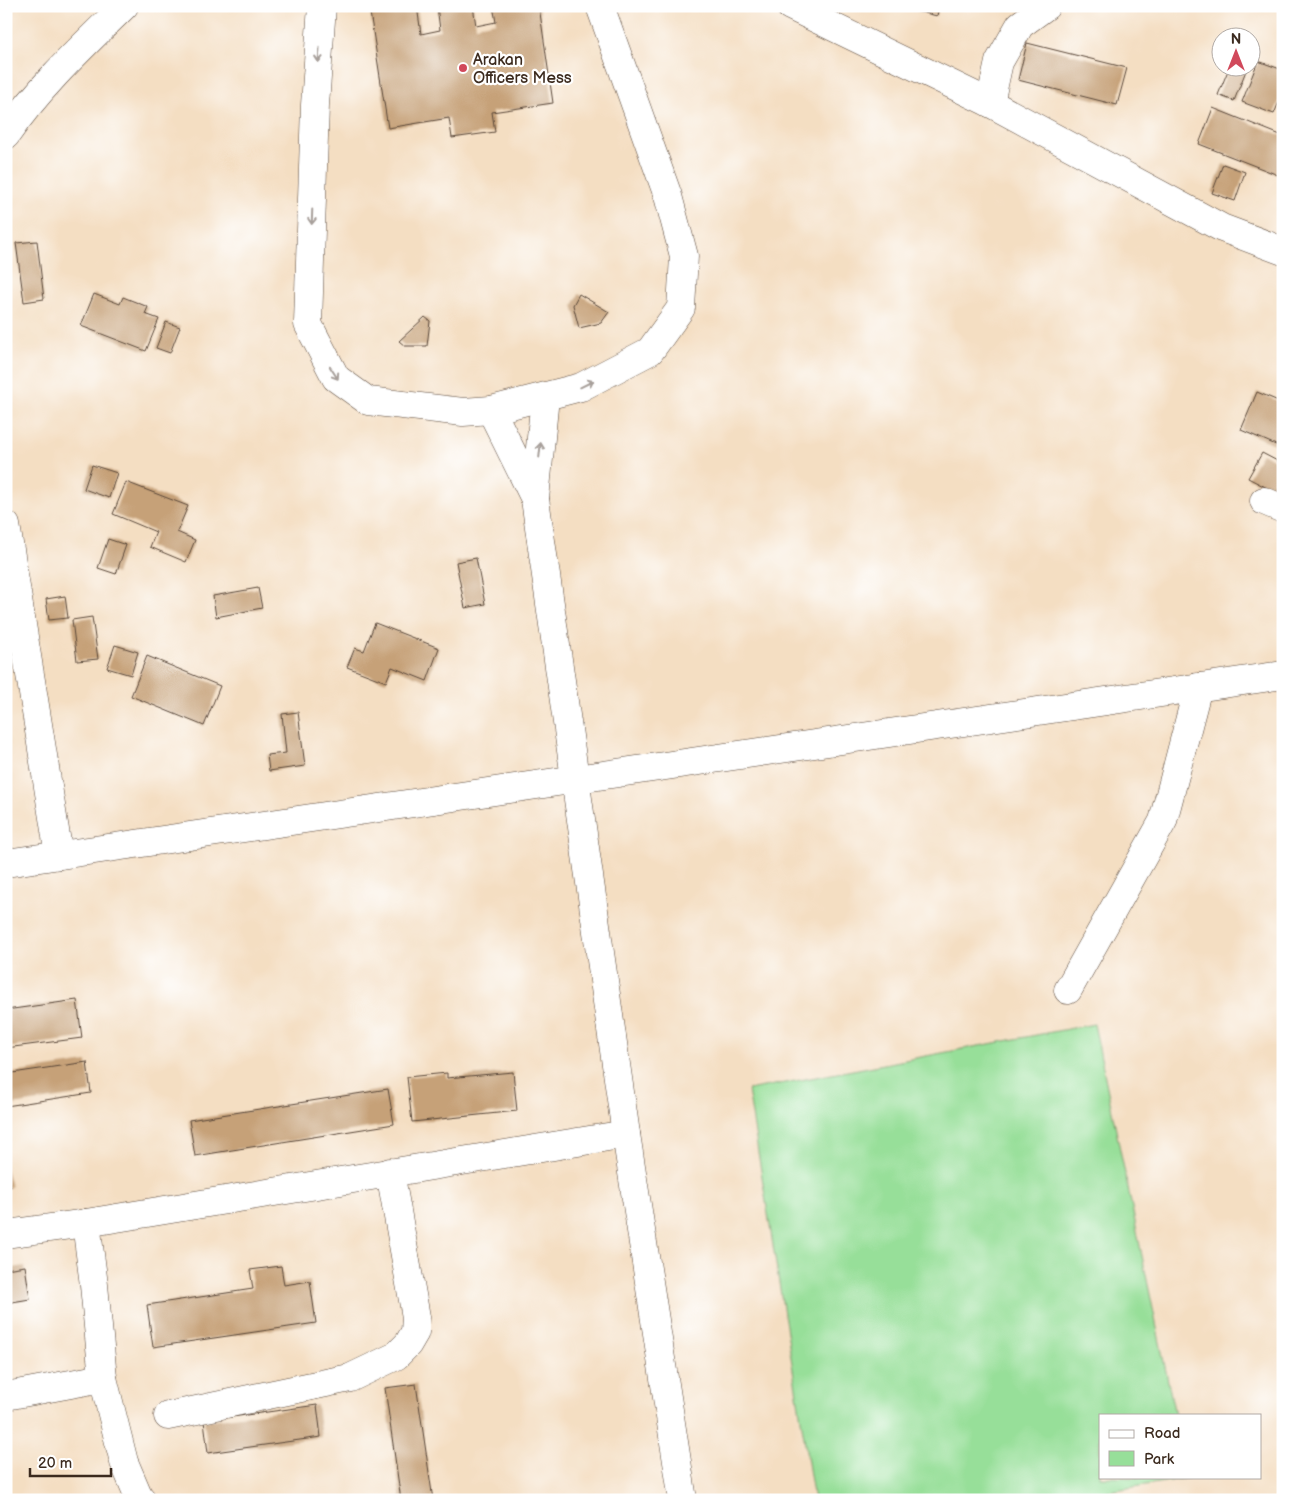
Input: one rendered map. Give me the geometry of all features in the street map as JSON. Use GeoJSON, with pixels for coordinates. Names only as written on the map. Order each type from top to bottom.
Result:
{"type":"FeatureCollection","features":[{"type":"Feature","properties":{"kind":"street"},"geometry":{"type":"LineString","coordinates":[[6,135],[62,67],[124,6]]}},
{"type":"Feature","properties":{"kind":"street"},"geometry":{"type":"LineString","coordinates":[[322,6],[315,105],[308,324],[336,378],[368,401],[463,412],[491,410],[581,387],[650,351],[681,308],[684,256],[682,248],[668,196],[600,6]]}},
{"type":"Feature","properties":{"kind":"street"},"geometry":{"type":"LineString","coordinates":[[790,6],[990,103],[1222,228],[1283,251]]}},
{"type":"Feature","properties":{"kind":"street"},"geometry":{"type":"LineString","coordinates":[[990,103],[999,62],[1020,25],[1046,6]]}},
{"type":"Feature","properties":{"kind":"street"},"geometry":{"type":"LineString","coordinates":[[545,397],[535,499],[626,1134],[683,1500]]}},
{"type":"Feature","properties":{"kind":"street"},"geometry":{"type":"LineString","coordinates":[[491,410],[535,499]]}},
{"type":"Feature","properties":{"kind":"street"},"geometry":{"type":"LineString","coordinates":[[6,526],[59,855]]}},
{"type":"Feature","properties":{"kind":"street"},"geometry":{"type":"LineString","coordinates":[[6,863],[1283,675]]}},
{"type":"Feature","properties":{"kind":"street"},"geometry":{"type":"LineString","coordinates":[[1068,990],[1164,820],[1198,687]]}},
{"type":"Feature","properties":{"kind":"street"},"geometry":{"type":"LineString","coordinates":[[6,1234],[86,1223],[626,1134]]}},
{"type":"Feature","properties":{"kind":"street"},"geometry":{"type":"LineString","coordinates":[[168,1416],[350,1378],[396,1356],[408,1344],[415,1332],[416,1317],[390,1172]]}},
{"type":"Feature","properties":{"kind":"street"},"geometry":{"type":"LineString","coordinates":[[86,1223],[94,1285],[102,1378],[124,1462],[142,1500]]}},
{"type":"Feature","properties":{"kind":"street"},"geometry":{"type":"LineString","coordinates":[[6,1396],[102,1378]]}},
{"type":"Feature","properties":{"kind":"green space"},"geometry":{"type":"Polygon","coordinates":[[[1094,1024],[1175,1414],[1099,1414],[1099,1478],[1188,1478],[1055,1500],[814,1500],[748,1090],[1094,1024]]]}},
{"type":"Feature","properties":{"kind":"building","name":"Arakan Officers Mess"},"geometry":{"type":"Polygon","coordinates":[[[369,6],[417,6],[421,34],[440,30],[437,6],[473,6],[476,26],[496,22],[493,6],[539,6],[553,103],[492,112],[495,132],[452,138],[449,118],[388,128],[369,6]]]}},
{"type":"Feature","properties":{"kind":"building"},"geometry":{"type":"Polygon","coordinates":[[[897,6],[939,6],[937,16],[897,6]]]}},
{"type":"Feature","properties":{"kind":"building"},"geometry":{"type":"Polygon","coordinates":[[[1027,43],[1127,68],[1117,105],[1018,80],[1027,43]]]}},
{"type":"Feature","properties":{"kind":"building"},"geometry":{"type":"Polygon","coordinates":[[[1262,62],[1283,70],[1283,92],[1274,114],[1242,102],[1251,78],[1262,78],[1262,62]]]}},
{"type":"Feature","properties":{"kind":"building"},"geometry":{"type":"Polygon","coordinates":[[[1225,78],[1243,78],[1234,101],[1218,95],[1225,78]]]}},
{"type":"Feature","properties":{"kind":"building"},"geometry":{"type":"Polygon","coordinates":[[[1213,108],[1283,136],[1283,177],[1199,144],[1213,108]]]}},
{"type":"Feature","properties":{"kind":"building"},"geometry":{"type":"Polygon","coordinates":[[[1223,164],[1245,172],[1235,201],[1212,193],[1223,164]]]}},
{"type":"Feature","properties":{"kind":"building"},"geometry":{"type":"Polygon","coordinates":[[[37,241],[44,299],[24,302],[16,243],[37,241]]]}},
{"type":"Feature","properties":{"kind":"building"},"geometry":{"type":"Polygon","coordinates":[[[94,294],[120,304],[123,297],[148,307],[145,314],[159,319],[146,351],[81,326],[94,294]]]}},
{"type":"Feature","properties":{"kind":"building"},"geometry":{"type":"Polygon","coordinates":[[[579,294],[609,312],[601,323],[579,328],[573,305],[579,294]]]}},
{"type":"Feature","properties":{"kind":"building"},"geometry":{"type":"Polygon","coordinates":[[[425,317],[430,321],[427,346],[405,346],[399,341],[425,317]]]}},
{"type":"Feature","properties":{"kind":"building"},"geometry":{"type":"Polygon","coordinates":[[[166,322],[180,327],[170,353],[156,348],[166,322]]]}},
{"type":"Feature","properties":{"kind":"building"},"geometry":{"type":"Polygon","coordinates":[[[1257,392],[1283,403],[1283,448],[1241,430],[1257,392]]]}},
{"type":"Feature","properties":{"kind":"building"},"geometry":{"type":"Polygon","coordinates":[[[1262,453],[1283,464],[1283,482],[1277,493],[1248,478],[1262,453]]]}},
{"type":"Feature","properties":{"kind":"building"},"geometry":{"type":"Polygon","coordinates":[[[92,465],[117,473],[109,498],[84,489],[92,465]]]}},
{"type":"Feature","properties":{"kind":"building"},"geometry":{"type":"Polygon","coordinates":[[[126,482],[188,506],[177,532],[195,540],[186,562],[150,547],[156,532],[113,514],[126,482]]]}},
{"type":"Feature","properties":{"kind":"building"},"geometry":{"type":"Polygon","coordinates":[[[108,539],[126,545],[116,574],[98,568],[108,539]]]}},
{"type":"Feature","properties":{"kind":"building"},"geometry":{"type":"Polygon","coordinates":[[[476,558],[485,604],[465,608],[456,562],[476,558]]]}},
{"type":"Feature","properties":{"kind":"building"},"geometry":{"type":"Polygon","coordinates":[[[258,588],[262,608],[216,617],[213,596],[258,588]]]}},
{"type":"Feature","properties":{"kind":"building"},"geometry":{"type":"Polygon","coordinates":[[[65,596],[68,618],[49,620],[46,599],[65,596]]]}},
{"type":"Feature","properties":{"kind":"building"},"geometry":{"type":"Polygon","coordinates":[[[92,617],[98,659],[77,661],[72,620],[92,617]]]}},
{"type":"Feature","properties":{"kind":"building"},"geometry":{"type":"Polygon","coordinates":[[[375,623],[439,648],[427,681],[392,667],[386,682],[347,667],[355,648],[364,651],[375,623]]]}},
{"type":"Feature","properties":{"kind":"building"},"geometry":{"type":"Polygon","coordinates":[[[115,645],[138,652],[131,675],[107,668],[115,645]]]}},
{"type":"Feature","properties":{"kind":"building"},"geometry":{"type":"Polygon","coordinates":[[[147,656],[220,686],[204,726],[131,696],[147,656]]]}},
{"type":"Feature","properties":{"kind":"building"},"geometry":{"type":"Polygon","coordinates":[[[298,712],[305,766],[269,771],[267,755],[286,753],[282,714],[298,712]]]}},
{"type":"Feature","properties":{"kind":"building"},"geometry":{"type":"Polygon","coordinates":[[[77,1000],[82,1038],[6,1048],[6,1010],[77,1000]]]}},
{"type":"Feature","properties":{"kind":"building"},"geometry":{"type":"Polygon","coordinates":[[[87,1062],[91,1093],[6,1106],[6,1074],[87,1062]]]}},
{"type":"Feature","properties":{"kind":"building"},"geometry":{"type":"Polygon","coordinates":[[[513,1072],[517,1111],[412,1122],[407,1077],[447,1073],[447,1078],[513,1072]]]}},
{"type":"Feature","properties":{"kind":"building"},"geometry":{"type":"Polygon","coordinates":[[[388,1089],[394,1124],[195,1156],[189,1120],[388,1089]]]}},
{"type":"Feature","properties":{"kind":"building"},"geometry":{"type":"Polygon","coordinates":[[[6,1168],[11,1187],[6,1188],[6,1168]]]}},
{"type":"Feature","properties":{"kind":"building"},"geometry":{"type":"Polygon","coordinates":[[[25,1266],[30,1299],[6,1303],[6,1269],[25,1266]]]}},
{"type":"Feature","properties":{"kind":"building"},"geometry":{"type":"Polygon","coordinates":[[[281,1266],[284,1285],[310,1281],[316,1323],[153,1347],[147,1305],[253,1289],[250,1270],[281,1266]]]}},
{"type":"Feature","properties":{"kind":"building"},"geometry":{"type":"Polygon","coordinates":[[[416,1384],[433,1500],[401,1500],[385,1388],[416,1384]]]}},
{"type":"Feature","properties":{"kind":"building"},"geometry":{"type":"Polygon","coordinates":[[[317,1405],[321,1437],[208,1453],[204,1421],[317,1405]]]}},
{"type":"Feature","properties":{"kind":"place","name":"Arakan Officers Mess"},"geometry":{"type":"Point","coordinates":[463,68]}}]}
